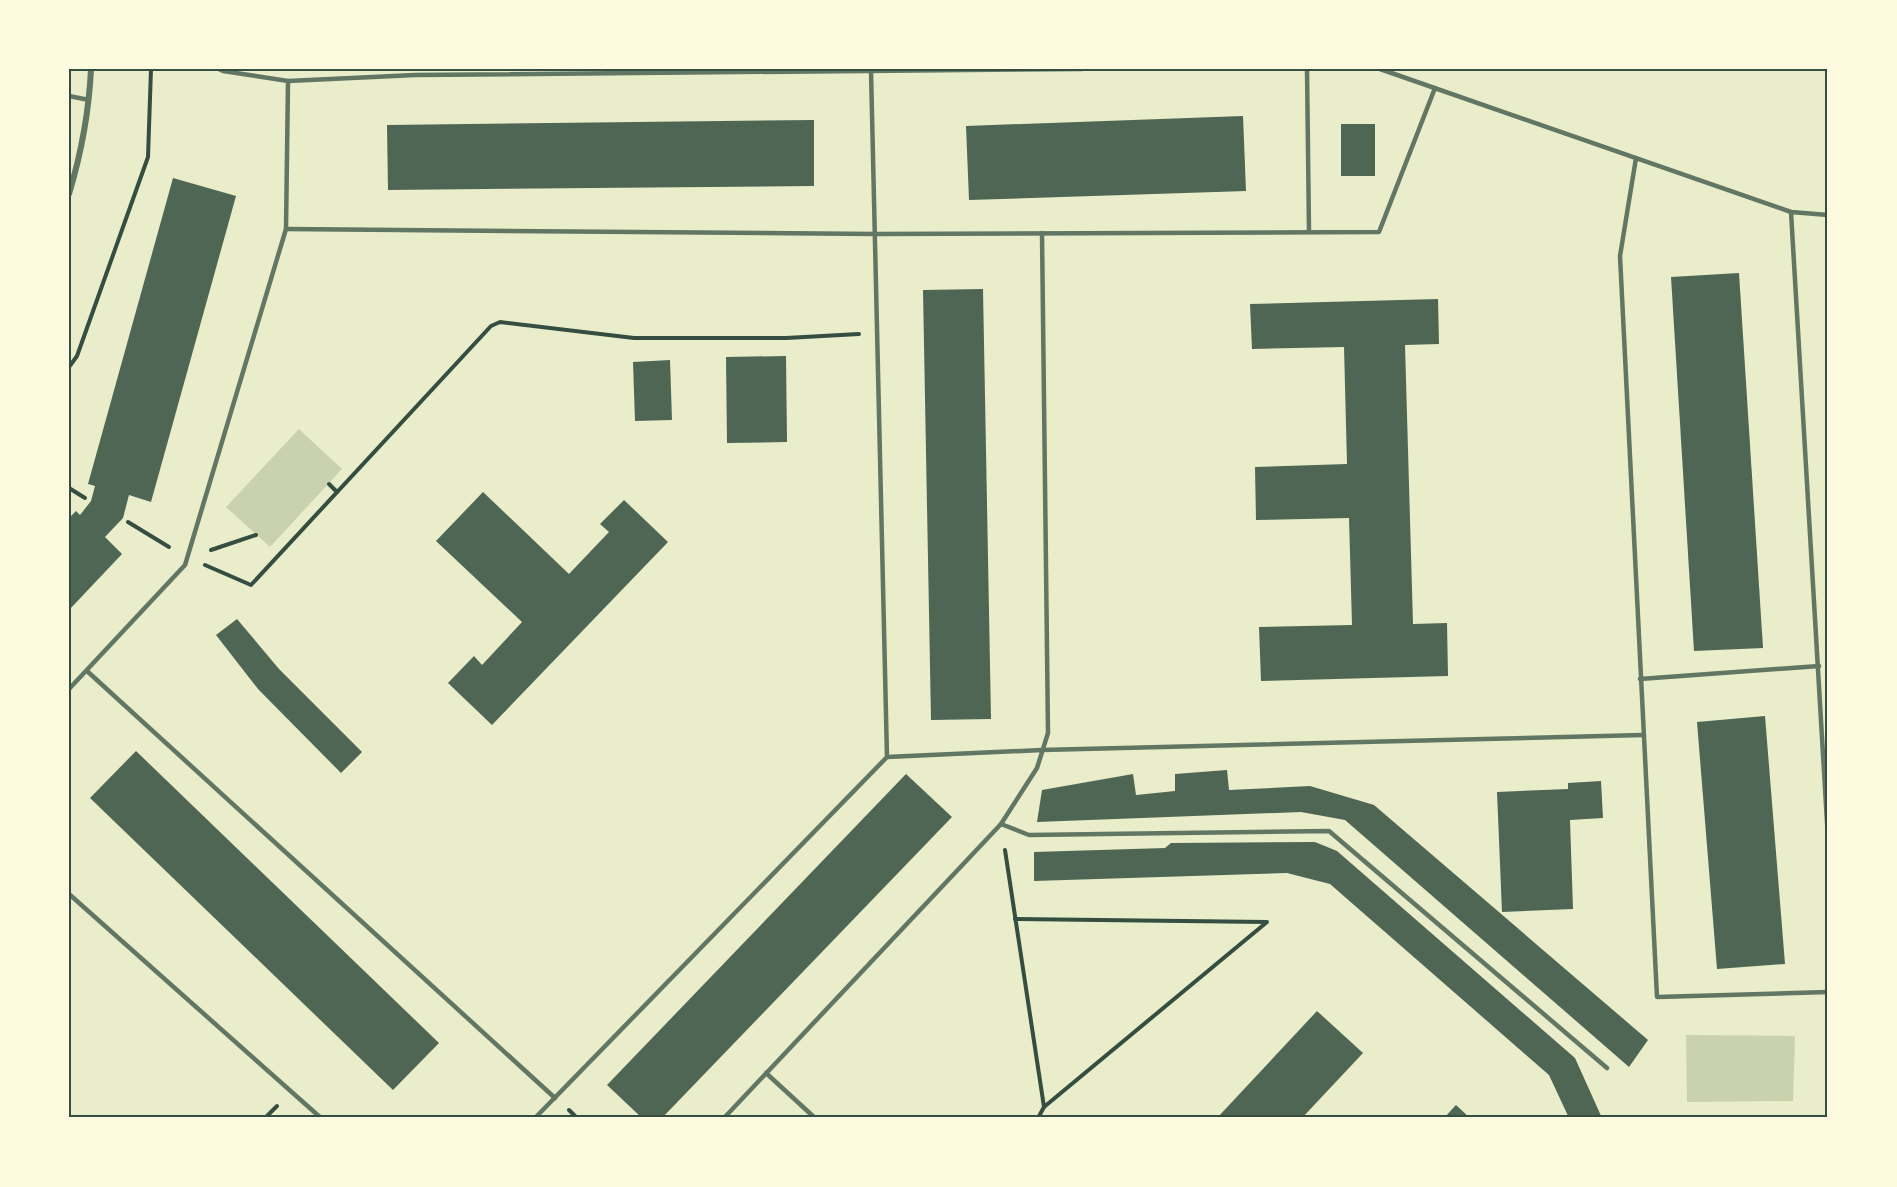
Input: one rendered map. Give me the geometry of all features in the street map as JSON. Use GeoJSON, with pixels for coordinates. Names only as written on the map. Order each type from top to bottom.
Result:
{"type":"FeatureCollection","features":[{"type":"Feature","properties":{"kind":"street"},"geometry":{"type":"LineString","coordinates":[[69,194],[89,99],[91,69]]}},
{"type":"Feature","properties":{"kind":"lane"},"geometry":{"type":"LineString","coordinates":[[222,70],[288,81],[415,72],[1082,69]]}},
{"type":"Feature","properties":{"kind":"lane"},"geometry":{"type":"LineString","coordinates":[[1307,69],[1309,232]]}},
{"type":"Feature","properties":{"kind":"lane"},"geometry":{"type":"LineString","coordinates":[[1380,69],[1791,212],[1828,215]]}},
{"type":"Feature","properties":{"kind":"lane"},"geometry":{"type":"LineString","coordinates":[[871,71],[887,757]]}},
{"type":"Feature","properties":{"kind":"lane"},"geometry":{"type":"LineString","coordinates":[[69,689],[186,565],[286,229],[288,81]]}},
{"type":"Feature","properties":{"kind":"lane"},"geometry":{"type":"LineString","coordinates":[[286,229],[875,234],[1379,232],[1435,88]]}},
{"type":"Feature","properties":{"kind":"lane"},"geometry":{"type":"LineString","coordinates":[[69,96],[89,99]]}},
{"type":"Feature","properties":{"kind":"lane"},"geometry":{"type":"LineString","coordinates":[[1636,158],[1620,256],[1657,997],[1828,992]]}},
{"type":"Feature","properties":{"kind":"lane"},"geometry":{"type":"LineString","coordinates":[[1791,212],[1828,839]]}},
{"type":"Feature","properties":{"kind":"lane"},"geometry":{"type":"LineString","coordinates":[[724,1118],[1001,824],[1037,768],[1048,733],[1042,233]]}},
{"type":"Feature","properties":{"kind":"lane"},"geometry":{"type":"LineString","coordinates":[[1640,679],[1819,666]]}},
{"type":"Feature","properties":{"kind":"lane"},"geometry":{"type":"LineString","coordinates":[[87,671],[555,1098]]}},
{"type":"Feature","properties":{"kind":"lane"},"geometry":{"type":"LineString","coordinates":[[535,1118],[887,757],[1042,750],[1643,735]]}},
{"type":"Feature","properties":{"kind":"lane"},"geometry":{"type":"LineString","coordinates":[[1001,824],[1029,835],[1329,831],[1607,1068]]}},
{"type":"Feature","properties":{"kind":"lane"},"geometry":{"type":"LineString","coordinates":[[69,894],[321,1118]]}},
{"type":"Feature","properties":{"kind":"lane"},"geometry":{"type":"LineString","coordinates":[[766,1073],[815,1118]]}},
{"type":"Feature","properties":{"kind":"path"},"geometry":{"type":"LineString","coordinates":[[69,367],[77,356],[148,157],[151,69]]}},
{"type":"Feature","properties":{"kind":"path"},"geometry":{"type":"LineString","coordinates":[[128,522],[188,558],[251,585],[491,326],[500,322],[634,338],[786,338],[877,333]]}},
{"type":"Feature","properties":{"kind":"path"},"geometry":{"type":"LineString","coordinates":[[328,484],[337,492]]}},
{"type":"Feature","properties":{"kind":"path"},"geometry":{"type":"LineString","coordinates":[[69,488],[85,498]]}},
{"type":"Feature","properties":{"kind":"path"},"geometry":{"type":"LineString","coordinates":[[188,558],[256,535]]}},
{"type":"Feature","properties":{"kind":"path"},"geometry":{"type":"LineString","coordinates":[[1001,824],[1044,1107]]}},
{"type":"Feature","properties":{"kind":"path"},"geometry":{"type":"LineString","coordinates":[[1015,919],[1267,922],[1044,1107],[1038,1118]]}},
{"type":"Feature","properties":{"kind":"green space"},"geometry":{"type":"Polygon","coordinates":[[[299,429],[342,469],[270,547],[226,507],[299,429]]]}},
{"type":"Feature","properties":{"kind":"green space"},"geometry":{"type":"Polygon","coordinates":[[[1686,1035],[1795,1036],[1793,1101],[1687,1102],[1686,1035]]]}},
{"type":"Feature","properties":{"kind":"building"},"geometry":{"type":"Polygon","coordinates":[[[1243,116],[1246,191],[969,200],[966,126],[1243,116]]]}},
{"type":"Feature","properties":{"kind":"building"},"geometry":{"type":"Polygon","coordinates":[[[814,120],[814,186],[388,190],[387,125],[814,120]]]}},
{"type":"Feature","properties":{"kind":"building"},"geometry":{"type":"Polygon","coordinates":[[[1341,124],[1375,124],[1375,176],[1341,176],[1341,124]]]}},
{"type":"Feature","properties":{"kind":"building"},"geometry":{"type":"Polygon","coordinates":[[[173,178],[236,196],[151,502],[129,495],[123,518],[105,537],[122,554],[69,610],[69,518],[76,511],[80,515],[91,501],[95,486],[88,484],[173,178]]]}},
{"type":"Feature","properties":{"kind":"building"},"geometry":{"type":"Polygon","coordinates":[[[1739,273],[1763,648],[1694,651],[1671,277],[1739,273]]]}},
{"type":"Feature","properties":{"kind":"building"},"geometry":{"type":"Polygon","coordinates":[[[983,289],[991,719],[931,720],[923,290],[983,289]]]}},
{"type":"Feature","properties":{"kind":"building"},"geometry":{"type":"Polygon","coordinates":[[[1438,299],[1439,344],[1405,345],[1413,624],[1447,623],[1448,676],[1261,681],[1259,627],[1352,625],[1349,518],[1256,520],[1255,467],[1347,464],[1344,347],[1252,349],[1250,304],[1438,299]]]}},
{"type":"Feature","properties":{"kind":"building"},"geometry":{"type":"Polygon","coordinates":[[[786,356],[787,442],[727,443],[726,357],[786,356]]]}},
{"type":"Feature","properties":{"kind":"building"},"geometry":{"type":"Polygon","coordinates":[[[670,360],[672,420],[635,421],[633,362],[670,360]]]}},
{"type":"Feature","properties":{"kind":"building"},"geometry":{"type":"Polygon","coordinates":[[[483,492],[569,574],[609,532],[600,524],[624,500],[668,542],[492,725],[448,683],[474,656],[482,665],[522,622],[436,541],[483,492]]]}},
{"type":"Feature","properties":{"kind":"building"},"geometry":{"type":"Polygon","coordinates":[[[237,619],[279,669],[362,752],[341,773],[258,689],[216,635],[237,619]]]}},
{"type":"Feature","properties":{"kind":"building"},"geometry":{"type":"Polygon","coordinates":[[[1765,716],[1785,964],[1717,969],[1697,722],[1765,716]]]}},
{"type":"Feature","properties":{"kind":"building"},"geometry":{"type":"Polygon","coordinates":[[[136,751],[439,1043],[393,1090],[90,798],[136,751]]]}},
{"type":"Feature","properties":{"kind":"building"},"geometry":{"type":"Polygon","coordinates":[[[1227,770],[1229,790],[1310,786],[1374,805],[1648,1040],[1629,1067],[1345,820],[1301,812],[1037,822],[1042,790],[1133,774],[1136,795],[1175,791],[1175,774],[1227,770]]]}},
{"type":"Feature","properties":{"kind":"building"},"geometry":{"type":"Polygon","coordinates":[[[906,774],[952,817],[662,1118],[642,1118],[607,1085],[906,774]]]}},
{"type":"Feature","properties":{"kind":"building"},"geometry":{"type":"Polygon","coordinates":[[[1601,781],[1603,818],[1570,820],[1573,909],[1502,912],[1497,792],[1568,789],[1568,783],[1601,781]]]}},
{"type":"Feature","properties":{"kind":"building"},"geometry":{"type":"Polygon","coordinates":[[[1315,842],[1337,851],[1575,1058],[1602,1118],[1569,1118],[1549,1075],[1330,884],[1287,873],[1034,881],[1034,852],[1165,848],[1171,843],[1315,842]]]}},
{"type":"Feature","properties":{"kind":"building"},"geometry":{"type":"Polygon","coordinates":[[[1317,1011],[1363,1053],[1302,1118],[1217,1118],[1317,1011]]]}},
{"type":"Feature","properties":{"kind":"building"},"geometry":{"type":"Polygon","coordinates":[[[1456,1105],[1470,1118],[1444,1118],[1456,1105]]]}}]}
